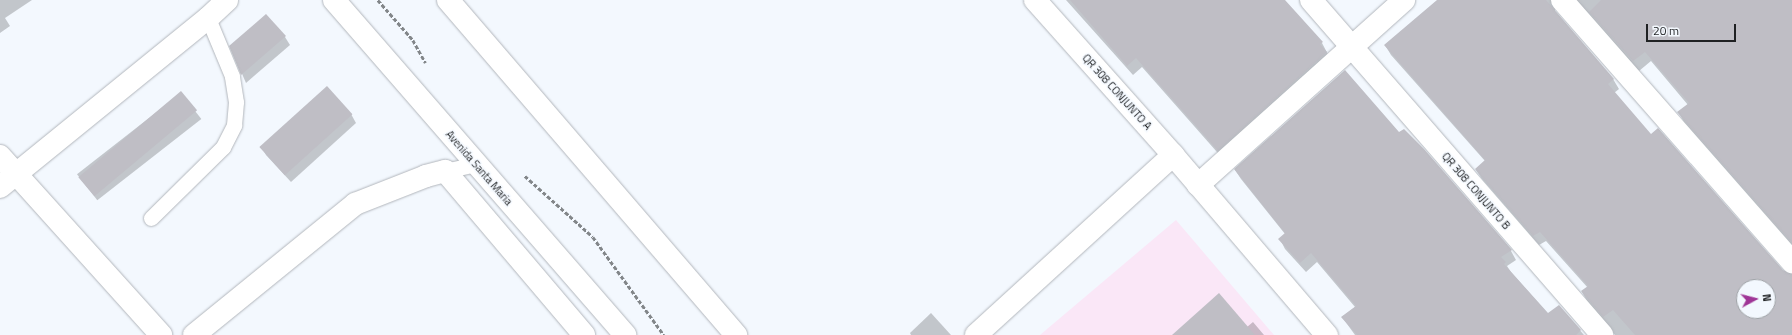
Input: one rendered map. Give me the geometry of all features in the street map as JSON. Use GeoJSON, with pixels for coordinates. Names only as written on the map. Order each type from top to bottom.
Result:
{"type":"FeatureCollection","features":[{"type":"Feature","properties":{"kind":"street"},"geometry":{"type":"LineString","coordinates":[[0,187],[208,18],[227,0]]}},
{"type":"Feature","properties":{"kind":"street","name":"Avenida Santa Maria"},"geometry":{"type":"LineString","coordinates":[[334,0],[624,335]]}},
{"type":"Feature","properties":{"kind":"street"},"geometry":{"type":"LineString","coordinates":[[448,0],[736,335]]}},
{"type":"Feature","properties":{"kind":"street","name":"QR 308 CONJUNTO A"},"geometry":{"type":"LineString","coordinates":[[1035,0],[1198,185]]}},
{"type":"Feature","properties":{"kind":"street","name":"QR 308 CONJUNTO B"},"geometry":{"type":"LineString","coordinates":[[1311,0],[1350,47],[1602,335]]}},
{"type":"Feature","properties":{"kind":"street"},"geometry":{"type":"LineString","coordinates":[[1327,335],[1198,185],[1404,0]]}},
{"type":"Feature","properties":{"kind":"street"},"geometry":{"type":"LineString","coordinates":[[1562,0],[1792,262]]}},
{"type":"Feature","properties":{"kind":"street"},"geometry":{"type":"LineString","coordinates":[[976,335],[1172,155]]}},
{"type":"Feature","properties":{"kind":"street"},"geometry":{"type":"LineString","coordinates":[[0,156],[161,335]]}},
{"type":"Feature","properties":{"kind":"street"},"geometry":{"type":"LineString","coordinates":[[194,335],[355,204],[426,176],[445,171],[584,335]]}},
{"type":"Feature","properties":{"kind":"lane"},"geometry":{"type":"LineString","coordinates":[[151,218],[223,147],[234,125],[236,102],[232,76],[208,18]]}},
{"type":"Feature","properties":{"kind":"lane"},"geometry":{"type":"LineString","coordinates":[[445,171],[476,164]]}},
{"type":"Feature","properties":{"kind":"path"},"geometry":{"type":"LineString","coordinates":[[378,0],[413,40],[428,67]]}},
{"type":"Feature","properties":{"kind":"path"},"geometry":{"type":"LineString","coordinates":[[524,175],[593,237],[664,335]]}},
{"type":"Feature","properties":{"kind":"shaded area"},"geometry":{"type":"Polygon","coordinates":[[[1176,220],[1274,335],[1040,335],[1176,220]]]}},
{"type":"Feature","properties":{"kind":"building"},"geometry":{"type":"Polygon","coordinates":[[[1070,0],[1285,0],[1323,42],[1320,44],[1327,52],[1218,151],[1136,58],[1127,66],[1070,0]]]}},
{"type":"Feature","properties":{"kind":"building"},"geometry":{"type":"Polygon","coordinates":[[[1437,0],[1546,0],[1614,79],[1608,84],[1651,134],[1658,128],[1783,270],[1792,274],[1792,335],[1635,335],[1613,310],[1603,317],[1581,291],[1588,286],[1540,232],[1533,236],[1475,169],[1485,160],[1384,45],[1437,0]]]}},
{"type":"Feature","properties":{"kind":"building"},"geometry":{"type":"Polygon","coordinates":[[[1601,0],[1792,0],[1792,243],[1677,112],[1689,103],[1645,52],[1633,61],[1589,12],[1601,0]]]}},
{"type":"Feature","properties":{"kind":"building"},"geometry":{"type":"Polygon","coordinates":[[[266,14],[286,36],[241,75],[229,46],[266,14]]]}},
{"type":"Feature","properties":{"kind":"building"},"geometry":{"type":"Polygon","coordinates":[[[1345,70],[1399,132],[1404,129],[1424,149],[1512,250],[1501,257],[1506,262],[1504,264],[1548,313],[1559,305],[1581,330],[1576,335],[1357,335],[1341,317],[1356,306],[1311,253],[1300,263],[1278,239],[1285,233],[1234,169],[1345,70]]]}},
{"type":"Feature","properties":{"kind":"building"},"geometry":{"type":"Polygon","coordinates":[[[327,86],[352,114],[285,175],[259,147],[327,86]]]}},
{"type":"Feature","properties":{"kind":"building"},"geometry":{"type":"Polygon","coordinates":[[[181,91],[197,110],[94,196],[78,177],[181,91]]]}},
{"type":"Feature","properties":{"kind":"building"},"geometry":{"type":"Polygon","coordinates":[[[1219,293],[1255,335],[1172,335],[1219,293]]]}}]}
